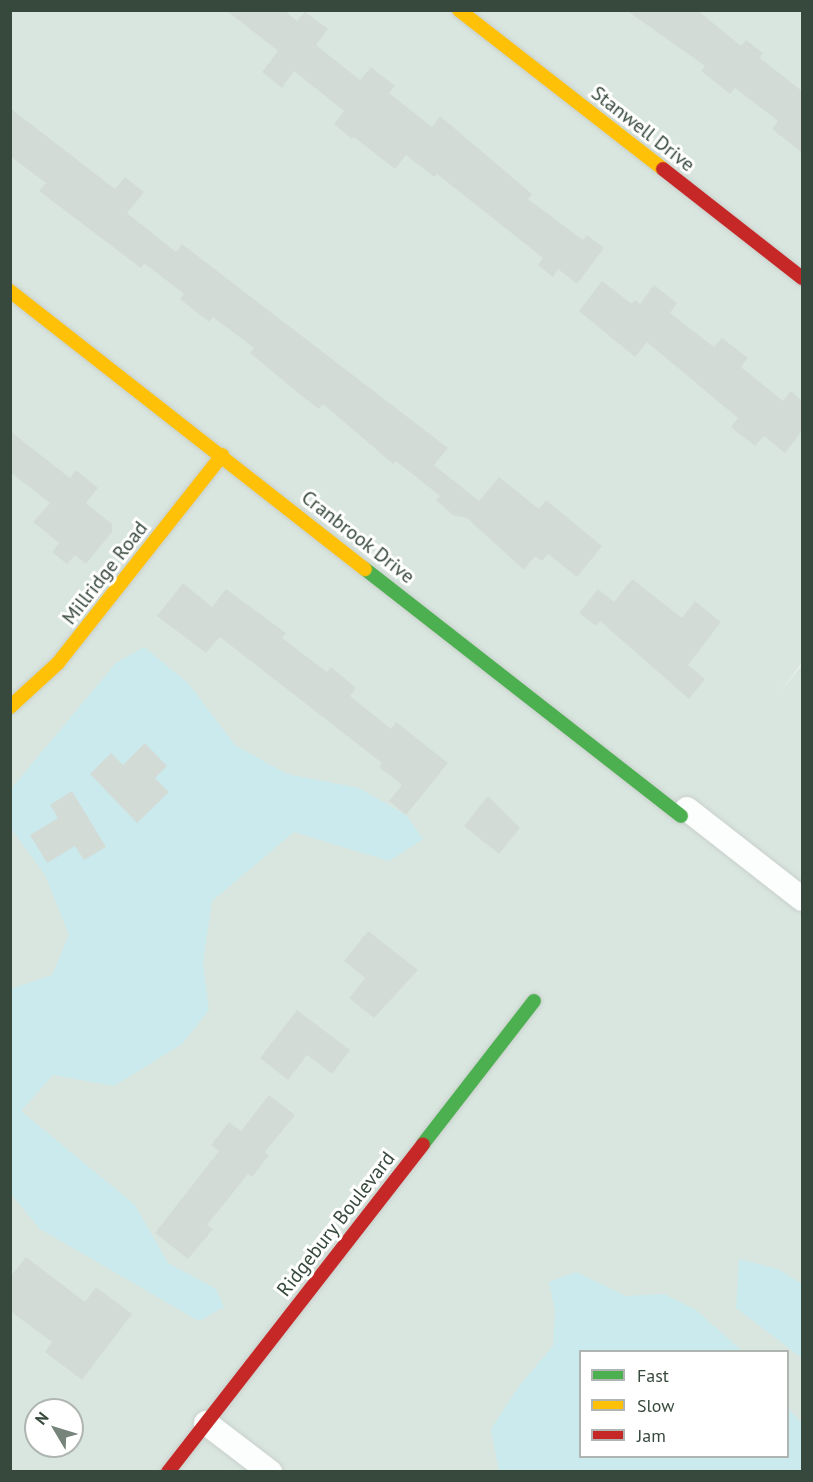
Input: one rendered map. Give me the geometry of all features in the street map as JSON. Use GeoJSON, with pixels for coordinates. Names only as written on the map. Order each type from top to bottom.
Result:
{"type":"FeatureCollection","features":[{"type":"Feature","properties":{"kind":"street","name":"Stanwell Drive"},"geometry":{"type":"LineString","coordinates":[[459,10],[802,278]]}},
{"type":"Feature","properties":{"kind":"street","name":"Cranbrook Drive"},"geometry":{"type":"LineString","coordinates":[[10,291],[684,812]]}},
{"type":"Feature","properties":{"kind":"street","name":"Millridge Road"},"geometry":{"type":"LineString","coordinates":[[10,707],[58,663],[222,455]]}},
{"type":"Feature","properties":{"kind":"street"},"geometry":{"type":"LineString","coordinates":[[684,812],[802,899]]}},
{"type":"Feature","properties":{"kind":"street","name":"Ridgebury Boulevard"},"geometry":{"type":"LineString","coordinates":[[168,1472],[534,1001]]}},
{"type":"Feature","properties":{"kind":"street"},"geometry":{"type":"LineString","coordinates":[[206,1422],[270,1472]]}},
{"type":"Feature","properties":{"kind":"shaded area"},"geometry":{"type":"Polygon","coordinates":[[[10,11],[802,11],[802,663],[779,693],[802,665],[802,1471],[11,1471],[10,11]]]}},
{"type":"Feature","properties":{"kind":"shaded area"},"geometry":{"type":"Polygon","coordinates":[[[144,647],[188,683],[235,745],[287,774],[359,788],[406,815],[423,839],[389,861],[294,832],[212,901],[203,963],[209,1010],[182,1044],[114,1086],[53,1075],[21,1111],[135,1205],[168,1263],[216,1289],[224,1307],[199,1321],[40,1229],[11,1194],[11,989],[52,975],[69,935],[45,875],[11,828],[11,789],[116,663],[144,647]]]}},
{"type":"Feature","properties":{"kind":"shaded area"},"geometry":{"type":"Polygon","coordinates":[[[739,1259],[778,1269],[802,1284],[802,1358],[736,1308],[739,1259]]]}},
{"type":"Feature","properties":{"kind":"shaded area"},"geometry":{"type":"Polygon","coordinates":[[[576,1272],[626,1296],[664,1294],[696,1310],[741,1350],[579,1350],[579,1458],[789,1458],[789,1409],[802,1423],[802,1471],[499,1471],[491,1429],[519,1386],[553,1346],[555,1311],[549,1282],[576,1272]]]}},
{"type":"Feature","properties":{"kind":"building"},"geometry":{"type":"Polygon","coordinates":[[[226,10],[284,10],[297,21],[305,12],[328,29],[316,45],[360,80],[371,67],[395,86],[389,93],[432,127],[440,116],[532,194],[528,199],[583,240],[587,235],[604,248],[577,284],[558,269],[553,277],[538,265],[543,258],[437,174],[434,177],[406,155],[395,169],[354,137],[352,139],[334,124],[344,111],[294,71],[282,88],[262,72],[278,51],[226,10]]]}},
{"type":"Feature","properties":{"kind":"building"},"geometry":{"type":"Polygon","coordinates":[[[626,10],[697,10],[741,46],[746,40],[763,53],[760,58],[802,91],[802,153],[772,129],[778,121],[735,88],[730,94],[701,71],[705,66],[626,10]]]}},
{"type":"Feature","properties":{"kind":"building"},"geometry":{"type":"Polygon","coordinates":[[[10,108],[115,189],[125,177],[144,192],[127,213],[176,252],[182,244],[448,448],[434,465],[479,501],[499,477],[539,509],[546,500],[602,546],[577,577],[548,554],[542,561],[535,556],[524,570],[467,518],[453,515],[436,500],[440,496],[396,461],[393,464],[323,404],[319,409],[302,396],[250,353],[254,348],[213,317],[209,322],[180,299],[184,294],[144,263],[141,268],[39,191],[46,183],[10,156],[10,108]]]}},
{"type":"Feature","properties":{"kind":"building"},"geometry":{"type":"Polygon","coordinates":[[[602,281],[632,304],[635,300],[640,304],[654,285],[677,303],[670,313],[714,347],[722,338],[748,358],[741,367],[783,401],[791,391],[802,401],[802,431],[785,453],[764,436],[755,446],[731,427],[738,418],[647,342],[635,357],[579,311],[602,281]]]}},
{"type":"Feature","properties":{"kind":"building"},"geometry":{"type":"Polygon","coordinates":[[[10,431],[70,478],[76,470],[98,488],[86,503],[112,524],[112,532],[86,564],[75,555],[67,564],[52,552],[59,543],[33,522],[50,503],[10,472],[10,431]]]}},
{"type":"Feature","properties":{"kind":"building"},"geometry":{"type":"Polygon","coordinates":[[[632,579],[682,618],[695,601],[721,622],[688,665],[705,679],[689,699],[600,621],[596,626],[579,613],[598,589],[614,602],[632,579]]]}},
{"type":"Feature","properties":{"kind":"building"},"geometry":{"type":"Polygon","coordinates":[[[183,583],[212,607],[226,589],[286,633],[282,638],[327,672],[331,667],[356,688],[350,696],[391,729],[396,722],[448,763],[406,815],[389,801],[402,785],[379,767],[382,763],[220,637],[206,653],[157,616],[183,583]]]}},
{"type":"Feature","properties":{"kind":"building"},"geometry":{"type":"Polygon","coordinates":[[[145,743],[167,766],[155,778],[169,792],[137,823],[90,774],[111,753],[123,765],[145,743]]]}},
{"type":"Feature","properties":{"kind":"building"},"geometry":{"type":"Polygon","coordinates":[[[72,791],[106,847],[84,860],[75,846],[47,863],[30,835],[58,818],[50,805],[72,791]]]}},
{"type":"Feature","properties":{"kind":"building"},"geometry":{"type":"Polygon","coordinates":[[[488,796],[520,828],[499,854],[464,826],[488,796]]]}},
{"type":"Feature","properties":{"kind":"building"},"geometry":{"type":"Polygon","coordinates":[[[368,931],[418,970],[374,1018],[349,998],[365,978],[344,961],[368,931]]]}},
{"type":"Feature","properties":{"kind":"building"},"geometry":{"type":"Polygon","coordinates":[[[297,1010],[350,1050],[332,1074],[307,1055],[288,1080],[260,1058],[297,1010]]]}},
{"type":"Feature","properties":{"kind":"building"},"geometry":{"type":"Polygon","coordinates":[[[269,1095],[295,1115],[265,1152],[269,1155],[252,1177],[248,1174],[207,1225],[213,1229],[188,1259],[155,1233],[219,1151],[211,1145],[229,1122],[241,1131],[269,1095]]]}},
{"type":"Feature","properties":{"kind":"building"},"geometry":{"type":"Polygon","coordinates":[[[26,1257],[85,1302],[96,1287],[132,1314],[82,1380],[45,1352],[52,1342],[10,1311],[10,1277],[26,1257]]]}},
{"type":"Feature","properties":{"kind":"traffic: fast"},"geometry":{"type":"LineString","coordinates":[[365,569],[681,816]]}},
{"type":"Feature","properties":{"kind":"traffic: fast"},"geometry":{"type":"LineString","coordinates":[[423,1144],[534,1001]]}},
{"type":"Feature","properties":{"kind":"traffic: slow"},"geometry":{"type":"LineString","coordinates":[[459,10],[663,169]]}},
{"type":"Feature","properties":{"kind":"traffic: slow"},"geometry":{"type":"LineString","coordinates":[[10,291],[365,569]]}},
{"type":"Feature","properties":{"kind":"traffic: slow"},"geometry":{"type":"LineString","coordinates":[[10,707],[58,663],[222,455]]}},
{"type":"Feature","properties":{"kind":"traffic: jam"},"geometry":{"type":"LineString","coordinates":[[663,169],[802,278]]}},
{"type":"Feature","properties":{"kind":"traffic: jam"},"geometry":{"type":"LineString","coordinates":[[168,1472],[423,1144]]}}]}
